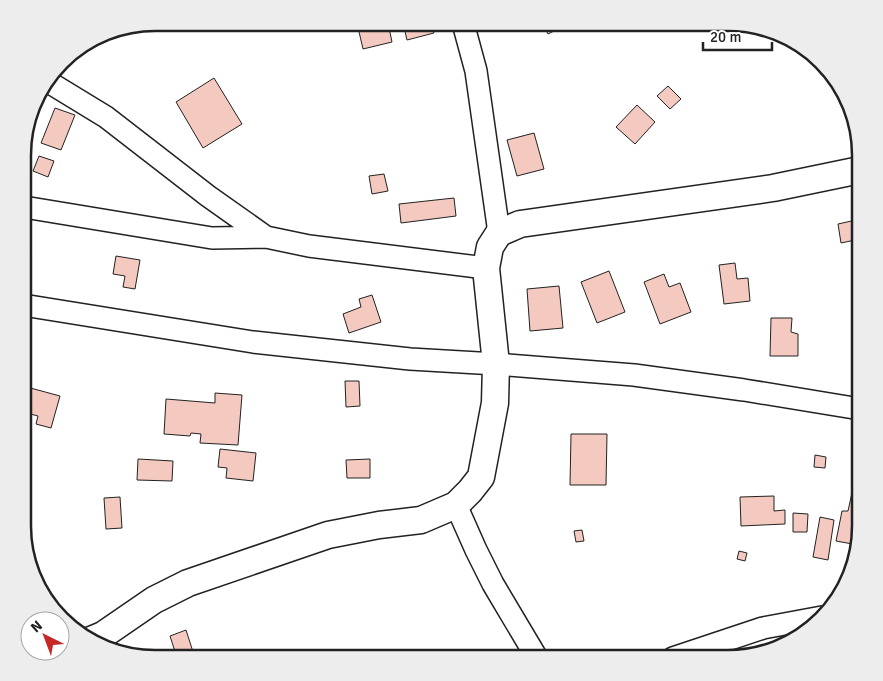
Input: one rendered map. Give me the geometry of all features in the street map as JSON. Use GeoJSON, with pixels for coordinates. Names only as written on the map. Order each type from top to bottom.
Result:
{"type":"FeatureCollection","features":[{"type":"Feature","properties":{"kind":"street"},"geometry":{"type":"LineString","coordinates":[[466,32],[476,71],[499,233]]}},
{"type":"Feature","properties":{"kind":"street"},"geometry":{"type":"LineString","coordinates":[[53,85],[106,117],[208,196],[266,237]]}},
{"type":"Feature","properties":{"kind":"street"},"geometry":{"type":"LineString","coordinates":[[99,636],[154,600],[188,583],[328,535],[379,525],[421,520],[456,505],[470,491],[481,477],[495,403],[496,364],[486,268],[490,247],[499,233],[520,224],[773,188],[852,172]]}},
{"type":"Feature","properties":{"kind":"street"},"geometry":{"type":"LineString","coordinates":[[31,209],[212,238],[266,237],[309,246],[486,268]]}},
{"type":"Feature","properties":{"kind":"street"},"geometry":{"type":"LineString","coordinates":[[31,306],[253,342],[410,359],[634,375],[851,408]]}},
{"type":"Feature","properties":{"kind":"street"},"geometry":{"type":"LineString","coordinates":[[456,505],[493,584],[532,650]]}},
{"type":"Feature","properties":{"kind":"street"},"geometry":{"type":"LineString","coordinates":[[697,650],[763,628],[810,619]]}},
{"type":"Feature","properties":{"kind":"building"},"geometry":{"type":"Polygon","coordinates":[[[359,31],[390,31],[392,42],[363,49],[359,31]]]}},
{"type":"Feature","properties":{"kind":"building"},"geometry":{"type":"Polygon","coordinates":[[[405,31],[434,33],[407,40],[405,31]]]}},
{"type":"Feature","properties":{"kind":"building"},"geometry":{"type":"Polygon","coordinates":[[[214,78],[242,124],[203,148],[176,102],[214,78]]]}},
{"type":"Feature","properties":{"kind":"building"},"geometry":{"type":"Polygon","coordinates":[[[668,86],[681,99],[670,109],[657,96],[668,86]]]}},
{"type":"Feature","properties":{"kind":"building"},"geometry":{"type":"Polygon","coordinates":[[[637,105],[655,122],[635,144],[616,127],[637,105]]]}},
{"type":"Feature","properties":{"kind":"building"},"geometry":{"type":"Polygon","coordinates":[[[55,108],[75,115],[61,150],[41,143],[55,108]]]}},
{"type":"Feature","properties":{"kind":"building"},"geometry":{"type":"Polygon","coordinates":[[[534,133],[544,169],[517,176],[507,140],[534,133]]]}},
{"type":"Feature","properties":{"kind":"building"},"geometry":{"type":"Polygon","coordinates":[[[39,156],[54,161],[48,177],[33,171],[39,156]]]}},
{"type":"Feature","properties":{"kind":"building"},"geometry":{"type":"Polygon","coordinates":[[[384,174],[388,191],[372,194],[369,176],[384,174]]]}},
{"type":"Feature","properties":{"kind":"building"},"geometry":{"type":"Polygon","coordinates":[[[454,198],[456,216],[401,223],[399,204],[454,198]]]}},
{"type":"Feature","properties":{"kind":"building"},"geometry":{"type":"Polygon","coordinates":[[[852,221],[852,241],[841,243],[838,224],[852,221]]]}},
{"type":"Feature","properties":{"kind":"building"},"geometry":{"type":"Polygon","coordinates":[[[116,256],[140,260],[135,289],[123,287],[125,276],[113,274],[116,256]]]}},
{"type":"Feature","properties":{"kind":"building"},"geometry":{"type":"Polygon","coordinates":[[[735,263],[737,279],[748,278],[750,301],[724,304],[719,265],[735,263]]]}},
{"type":"Feature","properties":{"kind":"building"},"geometry":{"type":"Polygon","coordinates":[[[609,271],[625,312],[597,323],[581,282],[609,271]]]}},
{"type":"Feature","properties":{"kind":"building"},"geometry":{"type":"Polygon","coordinates":[[[664,274],[669,287],[680,283],[691,312],[660,324],[644,282],[664,274]]]}},
{"type":"Feature","properties":{"kind":"building"},"geometry":{"type":"Polygon","coordinates":[[[559,286],[563,328],[530,331],[527,289],[559,286]]]}},
{"type":"Feature","properties":{"kind":"building"},"geometry":{"type":"Polygon","coordinates":[[[372,295],[381,322],[349,333],[343,314],[361,307],[359,299],[372,295]]]}},
{"type":"Feature","properties":{"kind":"building"},"geometry":{"type":"Polygon","coordinates":[[[771,318],[792,318],[791,332],[798,334],[798,356],[770,356],[771,318]]]}},
{"type":"Feature","properties":{"kind":"building"},"geometry":{"type":"Polygon","coordinates":[[[345,381],[359,381],[360,406],[346,407],[345,381]]]}},
{"type":"Feature","properties":{"kind":"building"},"geometry":{"type":"Polygon","coordinates":[[[32,388],[60,396],[51,428],[36,424],[38,416],[32,414],[32,388]]]}},
{"type":"Feature","properties":{"kind":"building"},"geometry":{"type":"Polygon","coordinates":[[[215,393],[242,395],[238,445],[200,443],[201,434],[191,433],[190,436],[164,434],[166,399],[215,403],[215,393]]]}},
{"type":"Feature","properties":{"kind":"building"},"geometry":{"type":"Polygon","coordinates":[[[571,434],[607,434],[606,485],[570,485],[571,434]]]}},
{"type":"Feature","properties":{"kind":"building"},"geometry":{"type":"Polygon","coordinates":[[[220,449],[256,453],[253,481],[226,478],[227,468],[218,467],[220,449]]]}},
{"type":"Feature","properties":{"kind":"building"},"geometry":{"type":"Polygon","coordinates":[[[815,455],[826,457],[825,468],[814,467],[815,455]]]}},
{"type":"Feature","properties":{"kind":"building"},"geometry":{"type":"Polygon","coordinates":[[[138,459],[173,461],[172,481],[137,480],[138,459]]]}},
{"type":"Feature","properties":{"kind":"building"},"geometry":{"type":"Polygon","coordinates":[[[370,459],[370,478],[347,478],[346,460],[370,459]]]}},
{"type":"Feature","properties":{"kind":"building"},"geometry":{"type":"Polygon","coordinates":[[[774,496],[774,511],[785,510],[785,524],[741,526],[740,497],[774,496]]]}},
{"type":"Feature","properties":{"kind":"building"},"geometry":{"type":"Polygon","coordinates":[[[120,497],[122,528],[106,529],[104,498],[120,497]]]}},
{"type":"Feature","properties":{"kind":"building"},"geometry":{"type":"Polygon","coordinates":[[[851,497],[850,544],[836,541],[842,511],[848,511],[851,497]]]}},
{"type":"Feature","properties":{"kind":"building"},"geometry":{"type":"Polygon","coordinates":[[[793,513],[808,514],[807,532],[793,532],[793,513]]]}},
{"type":"Feature","properties":{"kind":"building"},"geometry":{"type":"Polygon","coordinates":[[[820,517],[834,520],[828,560],[813,557],[820,517]]]}},
{"type":"Feature","properties":{"kind":"building"},"geometry":{"type":"Polygon","coordinates":[[[582,530],[584,541],[576,542],[574,531],[582,530]]]}},
{"type":"Feature","properties":{"kind":"building"},"geometry":{"type":"Polygon","coordinates":[[[739,551],[747,553],[745,561],[737,559],[739,551]]]}},
{"type":"Feature","properties":{"kind":"building"},"geometry":{"type":"Polygon","coordinates":[[[186,630],[192,649],[174,649],[170,636],[186,630]]]}}]}
